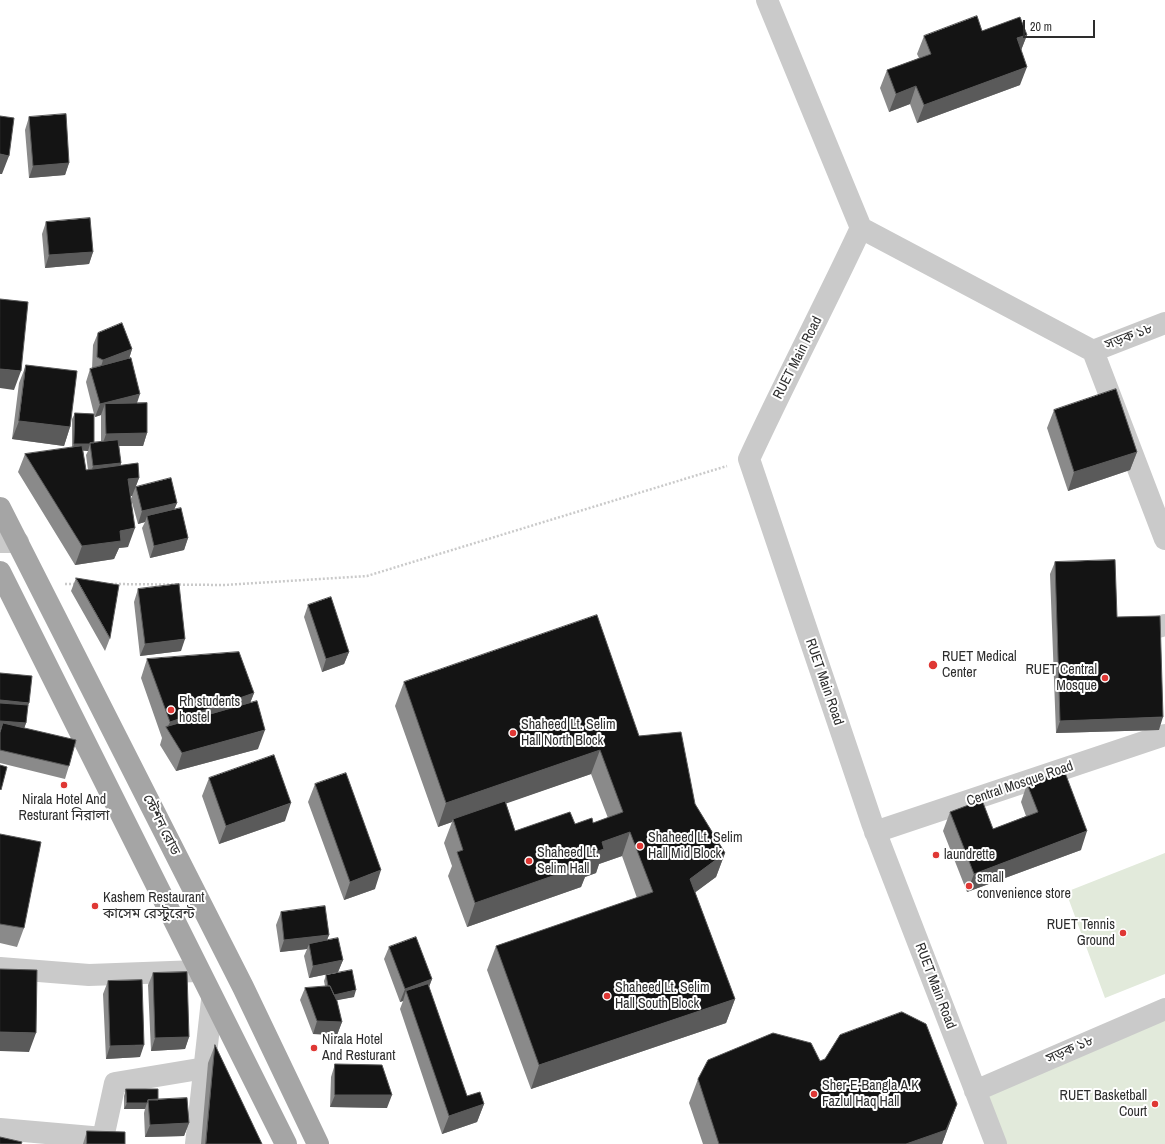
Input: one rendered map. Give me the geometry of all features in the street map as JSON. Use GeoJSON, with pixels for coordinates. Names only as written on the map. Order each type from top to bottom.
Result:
{"type":"FeatureCollection","features":[{"type":"Feature","properties":{"kind":"main road","name":"স্টেশন রোড"},"geometry":{"type":"LineString","coordinates":[[0,508],[9,542],[40,584],[239,980],[318,1144]]}},
{"type":"Feature","properties":{"kind":"main road"},"geometry":{"type":"LineString","coordinates":[[0,572],[212,1000],[286,1144]]}},
{"type":"Feature","properties":{"kind":"street"},"geometry":{"type":"LineString","coordinates":[[767,0],[861,228],[1093,351],[1165,539]]}},
{"type":"Feature","properties":{"kind":"street","name":"RUET Main Road"},"geometry":{"type":"LineString","coordinates":[[861,228],[793,365],[749,459],[875,832],[996,1144]]}},
{"type":"Feature","properties":{"kind":"street","name":"সড়ক ১৮"},"geometry":{"type":"LineString","coordinates":[[1093,351],[1165,323]]}},
{"type":"Feature","properties":{"kind":"street","name":"Central Mosque Road"},"geometry":{"type":"LineString","coordinates":[[875,832],[1162,732]]}},
{"type":"Feature","properties":{"kind":"street"},"geometry":{"type":"LineString","coordinates":[[0,968],[89,975],[198,971]]}},
{"type":"Feature","properties":{"kind":"street"},"geometry":{"type":"LineString","coordinates":[[196,1144],[212,1000]]}},
{"type":"Feature","properties":{"kind":"street","name":"সড়ক ১৮"},"geometry":{"type":"LineString","coordinates":[[975,1091],[1165,1009]]}},
{"type":"Feature","properties":{"kind":"street"},"geometry":{"type":"LineString","coordinates":[[0,1129],[103,1138],[115,1083],[205,1068]]}},
{"type":"Feature","properties":{"kind":"path"},"geometry":{"type":"LineString","coordinates":[[109,584],[225,585],[367,576],[749,459]]}},
{"type":"Feature","properties":{"kind":"path"},"geometry":{"type":"LineString","coordinates":[[40,584],[78,584]]}},
{"type":"Feature","properties":{"kind":"green space","name":"RUET Tennis Ground"},"geometry":{"type":"Polygon","coordinates":[[[1165,853],[1165,974],[1105,998],[1066,892],[1165,853]]]}},
{"type":"Feature","properties":{"kind":"green space"},"geometry":{"type":"Polygon","coordinates":[[[1165,1016],[1165,1144],[996,1144],[975,1091],[1165,1016]]]}},
{"type":"Feature","properties":{"kind":"building"},"geometry":{"type":"Polygon","coordinates":[[[977,16],[982,31],[1020,17],[1027,35],[1017,38],[1027,67],[924,105],[916,86],[896,94],[887,70],[931,54],[924,36],[977,16]]]}},
{"type":"Feature","properties":{"kind":"building"},"geometry":{"type":"Polygon","coordinates":[[[66,114],[69,163],[33,166],[29,117],[66,114]]]}},
{"type":"Feature","properties":{"kind":"building"},"geometry":{"type":"Polygon","coordinates":[[[0,116],[14,118],[9,156],[0,154],[0,116]]]}},
{"type":"Feature","properties":{"kind":"building"},"geometry":{"type":"Polygon","coordinates":[[[90,218],[93,252],[49,255],[46,222],[90,218]]]}},
{"type":"Feature","properties":{"kind":"building"},"geometry":{"type":"Polygon","coordinates":[[[0,299],[28,302],[21,371],[0,369],[0,299]]]}},
{"type":"Feature","properties":{"kind":"building"},"geometry":{"type":"Polygon","coordinates":[[[122,323],[132,349],[103,360],[97,357],[98,333],[122,323]]]}},
{"type":"Feature","properties":{"kind":"building"},"geometry":{"type":"Polygon","coordinates":[[[131,358],[140,394],[100,404],[90,369],[131,358]]]}},
{"type":"Feature","properties":{"kind":"building"},"geometry":{"type":"Polygon","coordinates":[[[26,365],[77,371],[70,427],[19,421],[26,365]]]}},
{"type":"Feature","properties":{"kind":"building"},"geometry":{"type":"Polygon","coordinates":[[[1116,389],[1137,452],[1074,472],[1054,410],[1116,389]]]}},
{"type":"Feature","properties":{"kind":"building"},"geometry":{"type":"Polygon","coordinates":[[[147,403],[147,433],[106,434],[105,404],[147,403]]]}},
{"type":"Feature","properties":{"kind":"building"},"geometry":{"type":"Polygon","coordinates":[[[75,413],[94,414],[94,443],[74,444],[75,413]]]}},
{"type":"Feature","properties":{"kind":"building"},"geometry":{"type":"Polygon","coordinates":[[[118,440],[121,463],[93,466],[90,443],[118,440]]]}},
{"type":"Feature","properties":{"kind":"building"},"geometry":{"type":"Polygon","coordinates":[[[82,446],[86,470],[138,463],[139,478],[128,479],[135,528],[120,531],[121,541],[82,546],[25,454],[82,446]]]}},
{"type":"Feature","properties":{"kind":"building"},"geometry":{"type":"Polygon","coordinates":[[[171,478],[177,503],[142,511],[136,487],[171,478]]]}},
{"type":"Feature","properties":{"kind":"building"},"geometry":{"type":"Polygon","coordinates":[[[181,508],[188,538],[154,546],[147,516],[181,508]]]}},
{"type":"Feature","properties":{"kind":"building","name":"RUET Central Mosque"},"geometry":{"type":"Polygon","coordinates":[[[1115,560],[1117,617],[1160,616],[1163,717],[1060,721],[1055,562],[1115,560]]]}},
{"type":"Feature","properties":{"kind":"building"},"geometry":{"type":"Polygon","coordinates":[[[76,578],[119,585],[110,638],[76,578]]]}},
{"type":"Feature","properties":{"kind":"building"},"geometry":{"type":"Polygon","coordinates":[[[179,584],[185,639],[145,644],[138,589],[179,584]]]}},
{"type":"Feature","properties":{"kind":"building"},"geometry":{"type":"Polygon","coordinates":[[[331,597],[349,652],[326,659],[308,605],[331,597]]]}},
{"type":"Feature","properties":{"kind":"building","name":"Shaheed Lt. Selim Hall"},"geometry":{"type":"Polygon","coordinates":[[[597,615],[639,736],[681,732],[695,804],[725,853],[690,879],[735,999],[539,1065],[496,946],[653,892],[630,832],[602,842],[604,849],[587,855],[590,863],[475,903],[457,852],[463,850],[453,819],[505,801],[515,831],[570,812],[575,824],[592,818],[593,823],[623,812],[600,750],[446,803],[404,682],[597,615]]]}},
{"type":"Feature","properties":{"kind":"building"},"geometry":{"type":"Polygon","coordinates":[[[239,652],[254,693],[170,722],[147,659],[239,652]]]}},
{"type":"Feature","properties":{"kind":"building"},"geometry":{"type":"Polygon","coordinates":[[[0,673],[32,676],[29,703],[0,700],[0,673]]]}},
{"type":"Feature","properties":{"kind":"building"},"geometry":{"type":"Polygon","coordinates":[[[257,701],[265,730],[182,753],[166,727],[257,701]]]}},
{"type":"Feature","properties":{"kind":"building"},"geometry":{"type":"Polygon","coordinates":[[[0,703],[28,705],[26,723],[0,721],[0,703]]]}},
{"type":"Feature","properties":{"kind":"building"},"geometry":{"type":"Polygon","coordinates":[[[3,723],[76,740],[69,766],[0,750],[0,733],[3,723]]]}},
{"type":"Feature","properties":{"kind":"building"},"geometry":{"type":"Polygon","coordinates":[[[274,755],[291,803],[226,826],[209,778],[274,755]]]}},
{"type":"Feature","properties":{"kind":"building"},"geometry":{"type":"Polygon","coordinates":[[[0,765],[7,767],[1,790],[0,789],[0,765]]]}},
{"type":"Feature","properties":{"kind":"building"},"geometry":{"type":"Polygon","coordinates":[[[1064,770],[1087,831],[974,874],[950,812],[982,800],[993,829],[1038,812],[1027,784],[1064,770]]]}},
{"type":"Feature","properties":{"kind":"building"},"geometry":{"type":"Polygon","coordinates":[[[346,773],[381,870],[350,882],[315,784],[346,773]]]}},
{"type":"Feature","properties":{"kind":"building"},"geometry":{"type":"Polygon","coordinates":[[[0,834],[41,842],[24,928],[0,924],[0,834]]]}},
{"type":"Feature","properties":{"kind":"building"},"geometry":{"type":"Polygon","coordinates":[[[325,906],[329,935],[284,940],[281,912],[325,906]]]}},
{"type":"Feature","properties":{"kind":"building"},"geometry":{"type":"Polygon","coordinates":[[[416,937],[432,979],[405,989],[389,947],[416,937]]]}},
{"type":"Feature","properties":{"kind":"building"},"geometry":{"type":"Polygon","coordinates":[[[338,938],[343,960],[313,966],[309,944],[338,938]]]}},
{"type":"Feature","properties":{"kind":"building"},"geometry":{"type":"Polygon","coordinates":[[[0,969],[37,970],[36,1033],[0,1032],[0,969]]]}},
{"type":"Feature","properties":{"kind":"building"},"geometry":{"type":"Polygon","coordinates":[[[352,970],[356,990],[334,995],[330,986],[328,986],[326,975],[352,970]]]}},
{"type":"Feature","properties":{"kind":"building"},"geometry":{"type":"Polygon","coordinates":[[[187,972],[189,1037],[155,1038],[153,973],[187,972]]]}},
{"type":"Feature","properties":{"kind":"building"},"geometry":{"type":"Polygon","coordinates":[[[142,980],[144,1045],[110,1046],[108,981],[142,980]]]}},
{"type":"Feature","properties":{"kind":"building"},"geometry":{"type":"Polygon","coordinates":[[[428,984],[467,1096],[480,1092],[484,1104],[449,1116],[406,991],[428,984]]]}},
{"type":"Feature","properties":{"kind":"building"},"geometry":{"type":"Polygon","coordinates":[[[330,986],[337,1001],[342,1022],[317,1021],[305,988],[330,986]]]}},
{"type":"Feature","properties":{"kind":"building","name":"Sher-E-Bangla A.K Fazlul Haq Hall"},"geometry":{"type":"Polygon","coordinates":[[[902,1012],[926,1024],[957,1104],[946,1130],[906,1144],[719,1144],[698,1079],[708,1060],[773,1033],[811,1043],[820,1061],[825,1059],[840,1035],[902,1012]]]}},
{"type":"Feature","properties":{"kind":"building"},"geometry":{"type":"Polygon","coordinates":[[[215,1045],[262,1144],[206,1144],[215,1045]]]}},
{"type":"Feature","properties":{"kind":"building"},"geometry":{"type":"Polygon","coordinates":[[[335,1064],[382,1065],[392,1095],[335,1095],[335,1064]]]}},
{"type":"Feature","properties":{"kind":"building"},"geometry":{"type":"Polygon","coordinates":[[[126,1089],[158,1089],[158,1100],[148,1100],[147,1103],[127,1103],[126,1089]]]}},
{"type":"Feature","properties":{"kind":"building"},"geometry":{"type":"Polygon","coordinates":[[[187,1098],[189,1123],[150,1125],[148,1100],[187,1098]]]}},
{"type":"Feature","properties":{"kind":"building"},"geometry":{"type":"Polygon","coordinates":[[[87,1131],[125,1132],[125,1144],[87,1144],[87,1131]]]}},
{"type":"Feature","properties":{"kind":"building"},"geometry":{"type":"Polygon","coordinates":[[[0,1137],[22,1142],[21,1144],[0,1144],[0,1137]]]}},
{"type":"Feature","properties":{"kind":"place","name":"RUET Medical Center"},"geometry":{"type":"Point","coordinates":[933,665]}},
{"type":"Feature","properties":{"kind":"place","name":"RUET Central Mosque"},"geometry":{"type":"Point","coordinates":[1105,678]}},
{"type":"Feature","properties":{"kind":"place","name":"Rh students hostel"},"geometry":{"type":"Point","coordinates":[171,710]}},
{"type":"Feature","properties":{"kind":"place","name":"Shaheed Lt. Selim Hall North Block"},"geometry":{"type":"Point","coordinates":[513,733]}},
{"type":"Feature","properties":{"kind":"place","name":"Nirala Hotel And Resturant নিরালা"},"geometry":{"type":"Point","coordinates":[64,785]}},
{"type":"Feature","properties":{"kind":"place","name":"Shaheed Lt. Selim Hall Mid Block"},"geometry":{"type":"Point","coordinates":[640,846]}},
{"type":"Feature","properties":{"kind":"place","name":"laundrette"},"geometry":{"type":"Point","coordinates":[936,855]}},
{"type":"Feature","properties":{"kind":"place","name":"Shaheed Lt. Selim Hall"},"geometry":{"type":"Point","coordinates":[529,861]}},
{"type":"Feature","properties":{"kind":"place","name":"small convenience store"},"geometry":{"type":"Point","coordinates":[969,886]}},
{"type":"Feature","properties":{"kind":"place","name":"Kashem Restaurant কাসেম রেস্টুরেন্ট"},"geometry":{"type":"Point","coordinates":[95,906]}},
{"type":"Feature","properties":{"kind":"place","name":"RUET Tennis Ground"},"geometry":{"type":"Point","coordinates":[1123,933]}},
{"type":"Feature","properties":{"kind":"place","name":"Shaheed Lt. Selim Hall South Block"},"geometry":{"type":"Point","coordinates":[607,996]}},
{"type":"Feature","properties":{"kind":"place","name":"Nirala Hotel And Resturant"},"geometry":{"type":"Point","coordinates":[314,1048]}},
{"type":"Feature","properties":{"kind":"place","name":"Sher-E-Bangla A.K Fazlul Haq Hall"},"geometry":{"type":"Point","coordinates":[814,1094]}},
{"type":"Feature","properties":{"kind":"place","name":"RUET Basketball Court"},"geometry":{"type":"Point","coordinates":[1155,1104]}}]}
